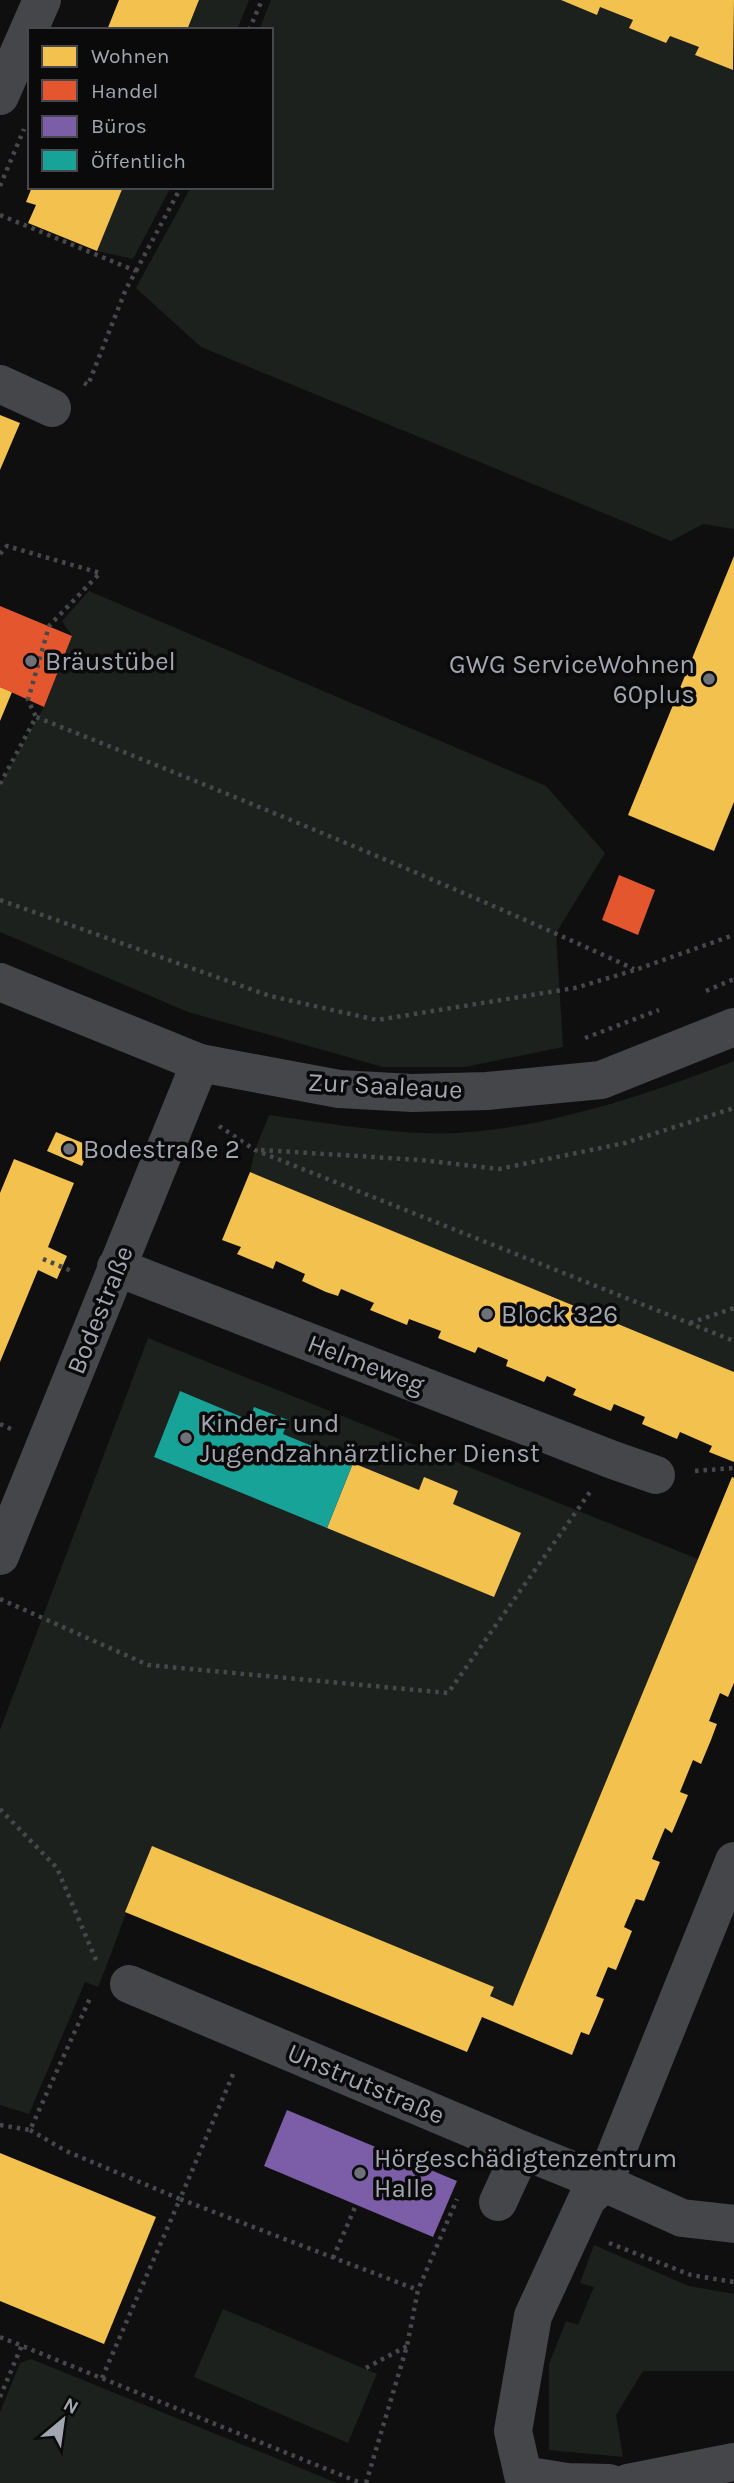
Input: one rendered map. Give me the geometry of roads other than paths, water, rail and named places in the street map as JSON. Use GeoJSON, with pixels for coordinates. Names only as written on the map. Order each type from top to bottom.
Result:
{"type":"FeatureCollection","features":[{"type":"Feature","properties":{"kind":"street"},"geometry":{"type":"LineString","coordinates":[[30,28],[42,0]]}},
{"type":"Feature","properties":{"kind":"street"},"geometry":{"type":"LineString","coordinates":[[0,96],[28,32]]}},
{"type":"Feature","properties":{"kind":"street"},"geometry":{"type":"LineString","coordinates":[[0,384],[63,394]]}},
{"type":"Feature","properties":{"kind":"street","name":"Zur Saaleaue"},"geometry":{"type":"LineString","coordinates":[[0,982],[200,1063],[339,1089],[412,1093],[487,1091],[601,1080],[734,1027]]}},
{"type":"Feature","properties":{"kind":"street","name":"Bodestraße"},"geometry":{"type":"LineString","coordinates":[[0,1556],[200,1063]]}},
{"type":"Feature","properties":{"kind":"street","name":"Helmeweg"},"geometry":{"type":"LineString","coordinates":[[116,1266],[656,1475]]}},
{"type":"Feature","properties":{"kind":"street"},"geometry":{"type":"LineString","coordinates":[[609,2483],[567,2482],[523,2475],[513,2431],[533,2316],[587,2199],[604,2183],[734,1861]]}},
{"type":"Feature","properties":{"kind":"street","name":"Unstrutstraße"},"geometry":{"type":"LineString","coordinates":[[113,1984],[250,2036],[682,2218],[734,2224]]}},
{"type":"Feature","properties":{"kind":"street"},"geometry":{"type":"LineString","coordinates":[[498,2202],[522,2150]]}},
{"type":"Feature","properties":{"kind":"street"},"geometry":{"type":"LineString","coordinates":[[628,2483],[734,2462]]}},
{"type":"Feature","properties":{"kind":"place","name":"Bräustübel"},"geometry":{"type":"Point","coordinates":[31,661]}},
{"type":"Feature","properties":{"kind":"place","name":"GWG ServiceWohnen 60plus"},"geometry":{"type":"Point","coordinates":[709,679]}},
{"type":"Feature","properties":{"kind":"place","name":"Bodestraße 2"},"geometry":{"type":"Point","coordinates":[69,1149]}},
{"type":"Feature","properties":{"kind":"place","name":"Block 326"},"geometry":{"type":"Point","coordinates":[487,1314]}},
{"type":"Feature","properties":{"kind":"place","name":"Kinder- und Jugendzahnärztlicher Dienst"},"geometry":{"type":"Point","coordinates":[186,1438]}},
{"type":"Feature","properties":{"kind":"place","name":"Hörgeschädigtenzentrum Halle"},"geometry":{"type":"Point","coordinates":[360,2173]}}]}
